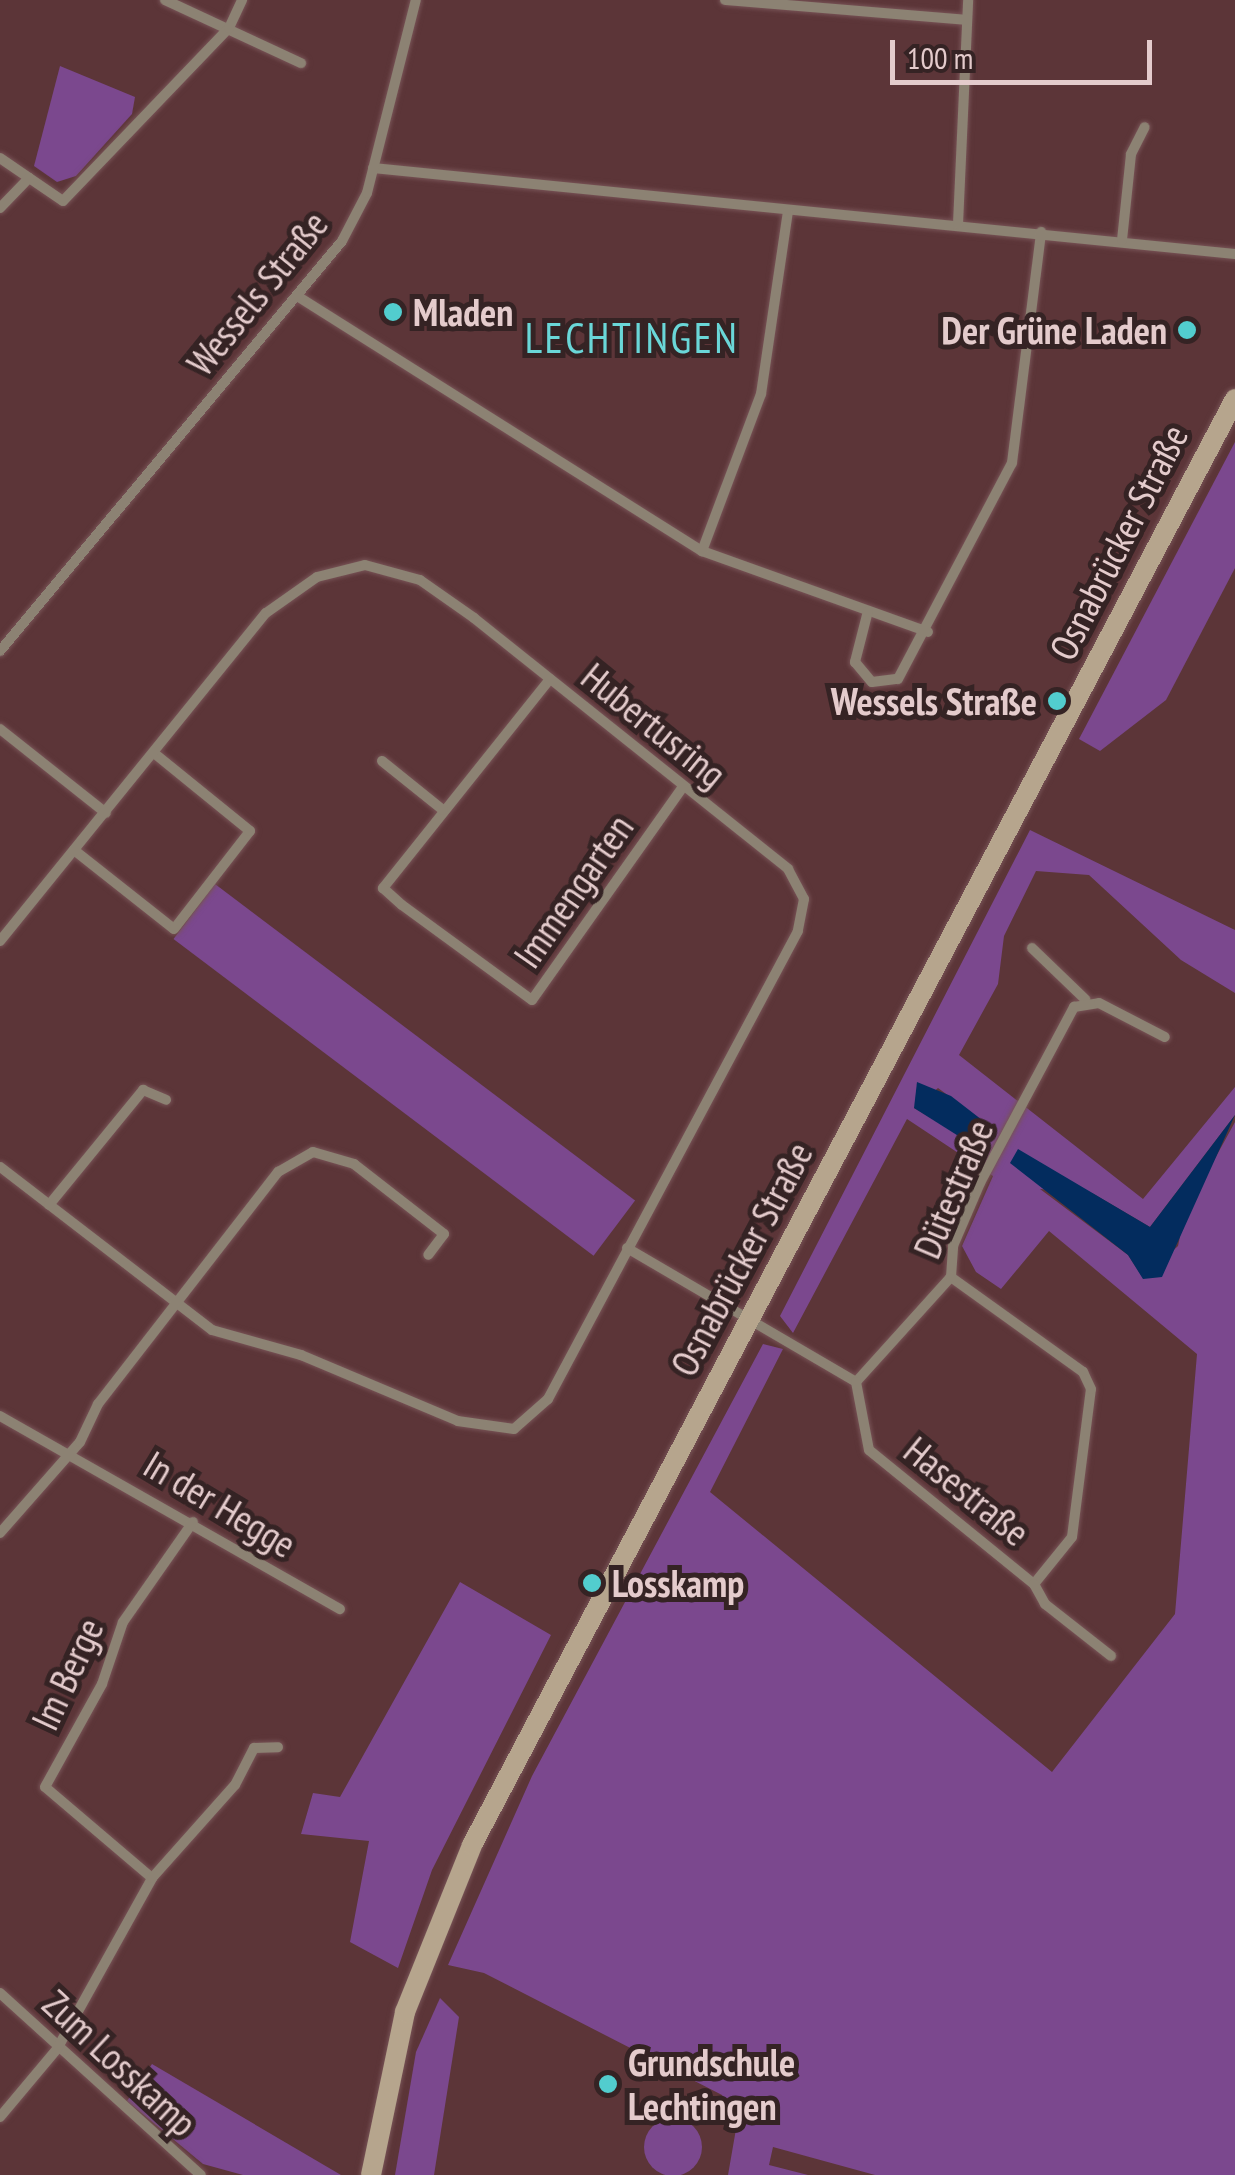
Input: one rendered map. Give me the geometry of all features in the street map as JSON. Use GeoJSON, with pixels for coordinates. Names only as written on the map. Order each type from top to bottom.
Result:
{"type":"FeatureCollection","features":[{"type":"Feature","properties":{"kind":"street"},"geometry":{"type":"LineString","coordinates":[[164,0],[301,63]]}},
{"type":"Feature","properties":{"kind":"street"},"geometry":{"type":"LineString","coordinates":[[0,158],[64,202],[229,28],[242,0]]}},
{"type":"Feature","properties":{"kind":"street","name":"Wessels Straße"},"geometry":{"type":"LineString","coordinates":[[0,651],[297,296],[358,215],[416,0]]}},
{"type":"Feature","properties":{"kind":"street"},"geometry":{"type":"LineString","coordinates":[[725,0],[966,20]]}},
{"type":"Feature","properties":{"kind":"street"},"geometry":{"type":"LineString","coordinates":[[958,224],[968,0]]}},
{"type":"Feature","properties":{"kind":"street"},"geometry":{"type":"LineString","coordinates":[[1122,240],[1131,154],[1146,127]]}},
{"type":"Feature","properties":{"kind":"street"},"geometry":{"type":"LineString","coordinates":[[373,168],[1235,254]]}},
{"type":"Feature","properties":{"kind":"street"},"geometry":{"type":"LineString","coordinates":[[0,208],[33,181]]}},
{"type":"Feature","properties":{"kind":"street"},"geometry":{"type":"LineString","coordinates":[[702,552],[760,394],[788,212]]}},
{"type":"Feature","properties":{"kind":"street"},"geometry":{"type":"LineString","coordinates":[[868,611],[855,662],[872,682],[898,679],[928,632],[1012,464],[1041,232]]}},
{"type":"Feature","properties":{"kind":"street"},"geometry":{"type":"LineString","coordinates":[[297,296],[702,552],[928,632]]}},
{"type":"Feature","properties":{"kind":"street","name":"Osnabrücker Straße"},"geometry":{"type":"LineString","coordinates":[[370,2175],[405,2012],[450,1895],[1235,400]]}},
{"type":"Feature","properties":{"kind":"street","name":"Hubertusring"},"geometry":{"type":"LineString","coordinates":[[0,941],[266,613],[317,576],[365,565],[439,592],[788,869],[804,899],[798,931],[548,1400],[514,1429],[458,1421],[301,1356],[212,1330],[172,1306],[0,1167]]}},
{"type":"Feature","properties":{"kind":"street","name":"Immengarten"},"geometry":{"type":"LineString","coordinates":[[550,679],[382,888],[532,1000],[683,788]]}},
{"type":"Feature","properties":{"kind":"street"},"geometry":{"type":"LineString","coordinates":[[0,729],[106,812]]}},
{"type":"Feature","properties":{"kind":"street"},"geometry":{"type":"LineString","coordinates":[[74,850],[174,929],[250,831],[154,753]]}},
{"type":"Feature","properties":{"kind":"street"},"geometry":{"type":"LineString","coordinates":[[382,761],[442,810]]}},
{"type":"Feature","properties":{"kind":"street"},"geometry":{"type":"LineString","coordinates":[[1032,948],[1085,1000],[1165,1037]]}},
{"type":"Feature","properties":{"kind":"street","name":"Dütestraße"},"geometry":{"type":"LineString","coordinates":[[856,1382],[951,1277],[952,1246],[980,1183],[1085,1000]]}},
{"type":"Feature","properties":{"kind":"street"},"geometry":{"type":"LineString","coordinates":[[49,1205],[142,1090],[166,1100]]}},
{"type":"Feature","properties":{"kind":"street"},"geometry":{"type":"LineString","coordinates":[[0,1533],[69,1451],[172,1306],[278,1172],[313,1152],[354,1164],[444,1234],[428,1255]]}},
{"type":"Feature","properties":{"kind":"street"},"geometry":{"type":"LineString","coordinates":[[626,1248],[856,1382]]}},
{"type":"Feature","properties":{"kind":"street","name":"Hasestraße"},"geometry":{"type":"LineString","coordinates":[[951,1277],[1083,1372],[1090,1389],[1072,1536],[1034,1584]]}},
{"type":"Feature","properties":{"kind":"street","name":"Hasestraße"},"geometry":{"type":"LineString","coordinates":[[856,1382],[869,1450],[1034,1584],[1045,1604],[1111,1656]]}},
{"type":"Feature","properties":{"kind":"street","name":"In der Hegge"},"geometry":{"type":"LineString","coordinates":[[0,1416],[69,1451],[340,1609]]}},
{"type":"Feature","properties":{"kind":"street","name":"Im Berge"},"geometry":{"type":"LineString","coordinates":[[152,1878],[44,1787],[102,1684],[123,1622],[193,1522]]}},
{"type":"Feature","properties":{"kind":"street"},"geometry":{"type":"LineString","coordinates":[[0,2117],[57,2048],[152,1878],[235,1785],[254,1748],[278,1747]]}},
{"type":"Feature","properties":{"kind":"street","name":"Zum Losskamp"},"geometry":{"type":"LineString","coordinates":[[0,1993],[201,2175]]}},
{"type":"Feature","properties":{"kind":"shaded area"},"geometry":{"type":"Polygon","coordinates":[[[60,66],[135,97],[132,114],[76,176],[57,182],[34,166],[60,66]]]}},
{"type":"Feature","properties":{"kind":"shaded area"},"geometry":{"type":"Polygon","coordinates":[[[1235,442],[1235,568],[1166,700],[1100,751],[1079,739],[1235,442]]]}},
{"type":"Feature","properties":{"kind":"shaded area"},"geometry":{"type":"Polygon","coordinates":[[[1030,830],[1235,930],[1235,993],[1181,960],[1089,875],[1036,871],[1004,936],[998,984],[959,1055],[1143,1199],[1235,1087],[1235,1115],[1150,1227],[1092,1193],[1040,1189],[1128,1255],[1143,1278],[1178,1246],[1185,1213],[1235,1122],[1235,2175],[875,2175],[773,2147],[769,2165],[808,2175],[728,2175],[736,2129],[722,2095],[484,1973],[448,1965],[532,1776],[763,1344],[783,1349],[710,1492],[1052,1772],[1175,1614],[1197,1354],[1049,1231],[1001,1289],[976,1272],[962,1246],[993,1176],[907,1119],[793,1333],[780,1316],[1030,830]],[[938,1088],[914,1108],[981,1147],[995,1130],[938,1088]]]}},
{"type":"Feature","properties":{"kind":"shaded area"},"geometry":{"type":"Polygon","coordinates":[[[215,884],[635,1201],[594,1256],[173,939],[215,884]]]}},
{"type":"Feature","properties":{"kind":"shaded area"},"geometry":{"type":"Polygon","coordinates":[[[460,1582],[551,1635],[432,1870],[398,1968],[350,1942],[369,1841],[301,1834],[313,1793],[340,1797],[460,1582]]]}},
{"type":"Feature","properties":{"kind":"shaded area"},"geometry":{"type":"Polygon","coordinates":[[[440,1998],[459,2017],[434,2175],[395,2175],[416,2052],[440,1998]]]}},
{"type":"Feature","properties":{"kind":"shaded area"},"geometry":{"type":"Polygon","coordinates":[[[152,2064],[341,2175],[243,2175],[203,2164],[127,2101],[152,2064]]]}},
{"type":"Feature","properties":{"kind":"shaded area"},"geometry":{"type":"Polygon","coordinates":[[[673,2118],[693,2127],[702,2147],[693,2167],[673,2176],[653,2167],[644,2147],[653,2127],[673,2118]]]}},
{"type":"Feature","properties":{"kind":"water"},"geometry":{"type":"Polygon","coordinates":[[[917,1082],[951,1096],[995,1130],[981,1147],[960,1137],[914,1108],[917,1082]]]}},
{"type":"Feature","properties":{"kind":"water"},"geometry":{"type":"Polygon","coordinates":[[[1235,1115],[1162,1277],[1143,1279],[1128,1255],[1010,1163],[1018,1149],[1150,1227],[1235,1115]]]}},
{"type":"Feature","properties":{"kind":"place","name":"Mladen"},"geometry":{"type":"Point","coordinates":[393,312]}},
{"type":"Feature","properties":{"kind":"place","name":"Der Grüne Laden"},"geometry":{"type":"Point","coordinates":[1187,330]}},
{"type":"Feature","properties":{"kind":"place","name":"Wessels Straße"},"geometry":{"type":"Point","coordinates":[1057,701]}},
{"type":"Feature","properties":{"kind":"place","name":"Losskamp"},"geometry":{"type":"Point","coordinates":[592,1583]}},
{"type":"Feature","properties":{"kind":"place","name":"Grundschule Lechtingen"},"geometry":{"type":"Point","coordinates":[608,2084]}},
{"type":"Feature","properties":{"kind":"district","name":"LECHTINGEN"},"geometry":{"type":"Point","coordinates":[632,338]}}]}
